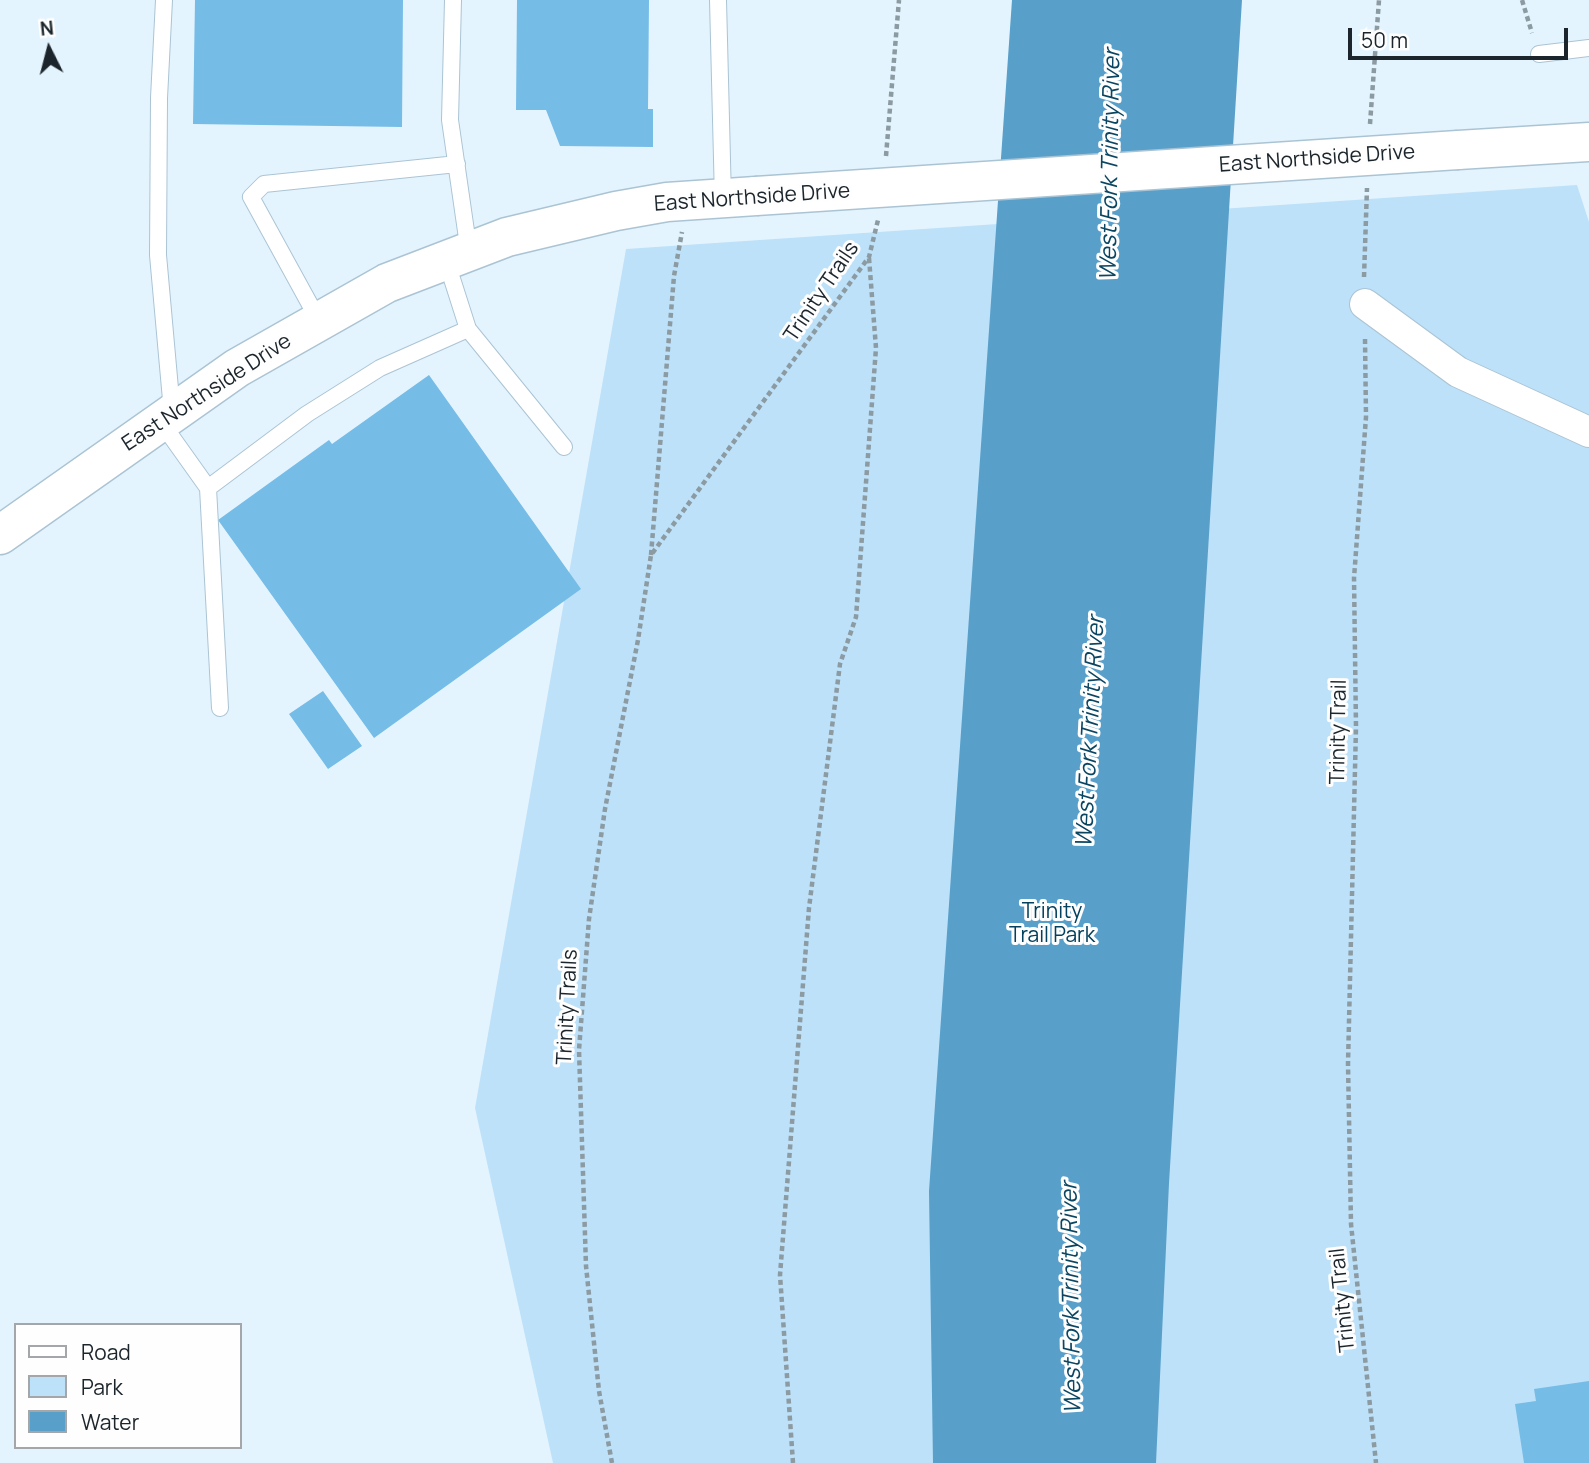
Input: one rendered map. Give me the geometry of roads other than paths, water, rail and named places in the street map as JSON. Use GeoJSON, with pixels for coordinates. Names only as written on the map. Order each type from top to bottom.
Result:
{"type":"FeatureCollection","features":[{"type":"Feature","properties":{"kind":"street","name":"East Northside Drive"},"geometry":{"type":"LineString","coordinates":[[0,535],[237,368],[387,283],[508,237],[616,211],[722,199],[1458,150],[1588,146]]}},
{"type":"Feature","properties":{"kind":"street"},"geometry":{"type":"LineString","coordinates":[[1364,304],[1458,372],[1589,432]]}},
{"type":"Feature","properties":{"kind":"lane"},"geometry":{"type":"LineString","coordinates":[[164,0],[159,98],[158,255],[167,418],[208,488],[220,708]]}},
{"type":"Feature","properties":{"kind":"lane"},"geometry":{"type":"LineString","coordinates":[[453,0],[450,120],[457,164],[458,256],[468,329],[565,447]]}},
{"type":"Feature","properties":{"kind":"lane"},"geometry":{"type":"LineString","coordinates":[[720,4],[722,199]]}},
{"type":"Feature","properties":{"kind":"lane"},"geometry":{"type":"LineString","coordinates":[[1539,54],[1589,48]]}},
{"type":"Feature","properties":{"kind":"lane"},"geometry":{"type":"LineString","coordinates":[[319,321],[251,197],[264,184],[457,164]]}},
{"type":"Feature","properties":{"kind":"lane"},"geometry":{"type":"LineString","coordinates":[[208,488],[307,414],[380,368],[468,329]]}},
{"type":"Feature","properties":{"kind":"water","name":"West Fork Trinity River"},"geometry":{"type":"Polygon","coordinates":[[[1012,0],[1242,0],[1169,1183],[1156,1463],[933,1463],[929,1191],[1012,0]]]}},
{"type":"Feature","properties":{"kind":"park label","name":"Trinity Trail Park"},"geometry":{"type":"Point","coordinates":[1052,924]}}]}
